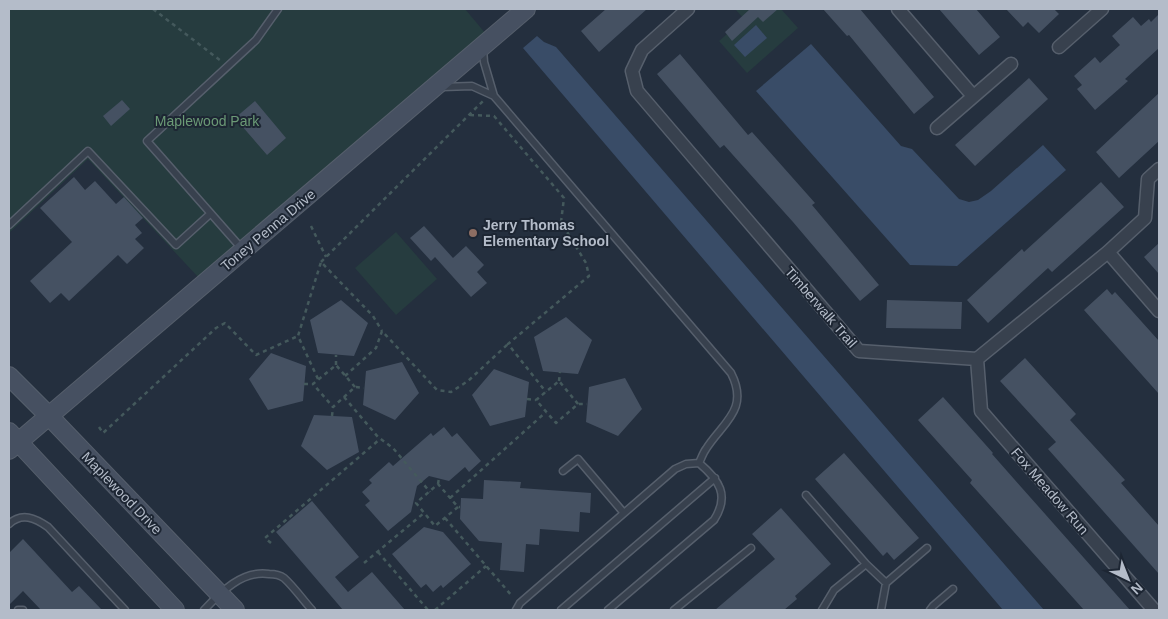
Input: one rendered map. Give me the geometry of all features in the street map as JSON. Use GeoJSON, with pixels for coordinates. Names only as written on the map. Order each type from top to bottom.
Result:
{"type":"FeatureCollection","features":[{"type":"Feature","properties":{"kind":"street","name":"Toney Penna Drive"},"geometry":{"type":"LineString","coordinates":[[12,441],[49,416],[526,9]]}},
{"type":"Feature","properties":{"kind":"street","name":"Timberwalk Trail"},"geometry":{"type":"LineString","coordinates":[[688,9],[642,50],[632,71],[637,91],[859,351],[977,359]]}},
{"type":"Feature","properties":{"kind":"street"},"geometry":{"type":"LineString","coordinates":[[898,9],[973,96]]}},
{"type":"Feature","properties":{"kind":"street"},"geometry":{"type":"LineString","coordinates":[[1059,47],[1102,9]]}},
{"type":"Feature","properties":{"kind":"street"},"geometry":{"type":"LineString","coordinates":[[937,128],[1011,64]]}},
{"type":"Feature","properties":{"kind":"street"},"geometry":{"type":"LineString","coordinates":[[977,359],[1108,252],[1145,218],[1148,179],[1159,169]]}},
{"type":"Feature","properties":{"kind":"street"},"geometry":{"type":"LineString","coordinates":[[1108,252],[1159,311]]}},
{"type":"Feature","properties":{"kind":"street","name":"Fox Meadow Run"},"geometry":{"type":"LineString","coordinates":[[977,359],[981,411],[1154,610]]}},
{"type":"Feature","properties":{"kind":"street","name":"Maplewood Drive"},"geometry":{"type":"LineString","coordinates":[[9,376],[235,610]]}},
{"type":"Feature","properties":{"kind":"street"},"geometry":{"type":"LineString","coordinates":[[12,441],[175,610]]}},
{"type":"Feature","properties":{"kind":"lane"},"geometry":{"type":"LineString","coordinates":[[244,250],[147,141],[256,40],[278,9]]}},
{"type":"Feature","properties":{"kind":"lane"},"geometry":{"type":"LineString","coordinates":[[482,48],[494,96],[730,373],[737,388],[737,398],[732,416],[706,449],[699,463]]}},
{"type":"Feature","properties":{"kind":"lane"},"geometry":{"type":"LineString","coordinates":[[436,87],[472,86],[494,96]]}},
{"type":"Feature","properties":{"kind":"lane"},"geometry":{"type":"LineString","coordinates":[[9,225],[88,151],[176,245],[210,214]]}},
{"type":"Feature","properties":{"kind":"lane"},"geometry":{"type":"LineString","coordinates":[[563,471],[578,459],[623,512]]}},
{"type":"Feature","properties":{"kind":"lane"},"geometry":{"type":"LineString","coordinates":[[518,607],[674,468],[686,464],[699,463],[718,481],[722,494],[722,504],[714,520],[608,610]]}},
{"type":"Feature","properties":{"kind":"lane"},"geometry":{"type":"LineString","coordinates":[[561,610],[715,478]]}},
{"type":"Feature","properties":{"kind":"lane"},"geometry":{"type":"LineString","coordinates":[[806,495],[866,564],[886,583]]}},
{"type":"Feature","properties":{"kind":"lane"},"geometry":{"type":"LineString","coordinates":[[9,524],[26,516],[48,527],[125,610]]}},
{"type":"Feature","properties":{"kind":"lane"},"geometry":{"type":"LineString","coordinates":[[674,610],[751,548]]}},
{"type":"Feature","properties":{"kind":"lane"},"geometry":{"type":"LineString","coordinates":[[881,610],[886,583],[928,548]]}},
{"type":"Feature","properties":{"kind":"lane"},"geometry":{"type":"LineString","coordinates":[[824,609],[834,590],[866,564]]}},
{"type":"Feature","properties":{"kind":"lane"},"geometry":{"type":"LineString","coordinates":[[204,610],[233,583],[248,576],[264,573],[283,577],[312,610]]}},
{"type":"Feature","properties":{"kind":"lane"},"geometry":{"type":"LineString","coordinates":[[930,610],[953,589]]}},
{"type":"Feature","properties":{"kind":"lane"},"geometry":{"type":"LineString","coordinates":[[18,610],[23,610]]}},
{"type":"Feature","properties":{"kind":"path"},"geometry":{"type":"LineString","coordinates":[[153,9],[228,66]]}},
{"type":"Feature","properties":{"kind":"path"},"geometry":{"type":"LineString","coordinates":[[318,380],[298,336],[321,262],[484,101],[478,97]]}},
{"type":"Feature","properties":{"kind":"path"},"geometry":{"type":"LineString","coordinates":[[321,262],[373,316],[382,330],[437,390],[451,392],[468,381],[508,344],[589,276],[586,263],[560,222],[564,198],[494,116],[470,115]]}},
{"type":"Feature","properties":{"kind":"path"},"geometry":{"type":"LineString","coordinates":[[311,226],[326,257]]}},
{"type":"Feature","properties":{"kind":"path"},"geometry":{"type":"LineString","coordinates":[[99,427],[103,433],[216,328],[225,323],[256,355],[298,336]]}},
{"type":"Feature","properties":{"kind":"path"},"geometry":{"type":"LineString","coordinates":[[346,376],[376,348],[382,330]]}},
{"type":"Feature","properties":{"kind":"path"},"geometry":{"type":"LineString","coordinates":[[508,344],[546,392]]}},
{"type":"Feature","properties":{"kind":"path"},"geometry":{"type":"LineString","coordinates":[[336,355],[336,365],[355,388]]}},
{"type":"Feature","properties":{"kind":"path"},"geometry":{"type":"LineString","coordinates":[[304,384],[313,384],[336,365]]}},
{"type":"Feature","properties":{"kind":"path"},"geometry":{"type":"LineString","coordinates":[[536,400],[559,381],[560,372]]}},
{"type":"Feature","properties":{"kind":"path"},"geometry":{"type":"LineString","coordinates":[[559,381],[578,404]]}},
{"type":"Feature","properties":{"kind":"path"},"geometry":{"type":"LineString","coordinates":[[313,384],[333,407]]}},
{"type":"Feature","properties":{"kind":"path"},"geometry":{"type":"LineString","coordinates":[[332,416],[333,407],[344,397],[355,388],[364,388]]}},
{"type":"Feature","properties":{"kind":"path"},"geometry":{"type":"LineString","coordinates":[[344,397],[380,439],[393,448],[430,492]]}},
{"type":"Feature","properties":{"kind":"path"},"geometry":{"type":"LineString","coordinates":[[527,399],[536,400],[556,423],[578,404],[587,404]]}},
{"type":"Feature","properties":{"kind":"path"},"geometry":{"type":"LineString","coordinates":[[450,498],[546,412]]}},
{"type":"Feature","properties":{"kind":"path"},"geometry":{"type":"LineString","coordinates":[[271,543],[265,538],[380,439]]}},
{"type":"Feature","properties":{"kind":"path"},"geometry":{"type":"LineString","coordinates":[[438,484],[459,507],[435,528],[414,503],[430,492],[438,484],[439,478]]}},
{"type":"Feature","properties":{"kind":"path"},"geometry":{"type":"LineString","coordinates":[[364,563],[424,513]]}},
{"type":"Feature","properties":{"kind":"path"},"geometry":{"type":"LineString","coordinates":[[445,518],[518,607]]}},
{"type":"Feature","properties":{"kind":"path"},"geometry":{"type":"LineString","coordinates":[[378,552],[428,610]]}},
{"type":"Feature","properties":{"kind":"path"},"geometry":{"type":"LineString","coordinates":[[435,610],[486,566]]}},
{"type":"Feature","properties":{"kind":"green space","name":"Maplewood Park"},"geometry":{"type":"Polygon","coordinates":[[[9,9],[465,9],[486,34],[198,277],[88,159],[9,233],[9,9]]]}},
{"type":"Feature","properties":{"kind":"green space"},"geometry":{"type":"Polygon","coordinates":[[[781,9],[798,28],[747,73],[719,41],[744,19],[736,10],[781,9]]]}},
{"type":"Feature","properties":{"kind":"green space"},"geometry":{"type":"Polygon","coordinates":[[[396,232],[437,279],[396,315],[355,268],[396,232]]]}},
{"type":"Feature","properties":{"kind":"water"},"geometry":{"type":"Polygon","coordinates":[[[756,25],[767,38],[745,57],[734,45],[756,25]]]}},
{"type":"Feature","properties":{"kind":"water"},"geometry":{"type":"Polygon","coordinates":[[[537,36],[544,42],[556,47],[1044,610],[1003,610],[523,48],[537,36]]]}},
{"type":"Feature","properties":{"kind":"water"},"geometry":{"type":"Polygon","coordinates":[[[811,44],[901,146],[912,149],[959,199],[969,202],[978,200],[991,191],[1043,145],[1066,170],[957,266],[910,265],[756,91],[811,44]]]}},
{"type":"Feature","properties":{"kind":"building"},"geometry":{"type":"Polygon","coordinates":[[[606,9],[647,9],[599,52],[581,31],[606,9]]]}},
{"type":"Feature","properties":{"kind":"building"},"geometry":{"type":"Polygon","coordinates":[[[750,9],[778,9],[763,22],[758,17],[732,41],[725,32],[750,9]]]}},
{"type":"Feature","properties":{"kind":"building"},"geometry":{"type":"Polygon","coordinates":[[[823,9],[860,9],[934,97],[914,114],[849,35],[847,36],[823,9]]]}},
{"type":"Feature","properties":{"kind":"building"},"geometry":{"type":"Polygon","coordinates":[[[939,9],[976,9],[1000,37],[979,55],[939,9]]]}},
{"type":"Feature","properties":{"kind":"building"},"geometry":{"type":"Polygon","coordinates":[[[1006,9],[1054,9],[1059,14],[1039,33],[1028,22],[1023,27],[1006,9]]]}},
{"type":"Feature","properties":{"kind":"building"},"geometry":{"type":"Polygon","coordinates":[[[1159,14],[1159,48],[1125,79],[1128,81],[1095,110],[1077,89],[1082,85],[1074,76],[1095,57],[1100,63],[1120,45],[1112,36],[1133,17],[1141,26],[1149,19],[1151,22],[1159,14]]]}},
{"type":"Feature","properties":{"kind":"building"},"geometry":{"type":"Polygon","coordinates":[[[680,54],[748,135],[752,132],[815,203],[812,205],[879,285],[860,301],[793,222],[724,145],[720,148],[657,74],[680,54]]]}},
{"type":"Feature","properties":{"kind":"building"},"geometry":{"type":"Polygon","coordinates":[[[1029,78],[1048,99],[975,166],[955,145],[1029,78]]]}},
{"type":"Feature","properties":{"kind":"building"},"geometry":{"type":"Polygon","coordinates":[[[1159,93],[1159,141],[1119,178],[1096,152],[1159,93]]]}},
{"type":"Feature","properties":{"kind":"building"},"geometry":{"type":"Polygon","coordinates":[[[122,100],[130,109],[111,126],[103,116],[122,100]]]}},
{"type":"Feature","properties":{"kind":"building"},"geometry":{"type":"Polygon","coordinates":[[[255,101],[286,138],[267,155],[235,118],[255,101]]]}},
{"type":"Feature","properties":{"kind":"building"},"geometry":{"type":"Polygon","coordinates":[[[74,177],[85,190],[95,181],[116,204],[124,197],[143,218],[135,225],[142,233],[135,239],[144,248],[127,264],[118,255],[69,301],[61,293],[50,303],[30,281],[72,242],[40,208],[74,177]]]}},
{"type":"Feature","properties":{"kind":"building"},"geometry":{"type":"Polygon","coordinates":[[[1101,182],[1124,207],[1052,272],[1048,268],[988,323],[967,300],[1022,249],[1024,252],[1101,182]]]}},
{"type":"Feature","properties":{"kind":"building"},"geometry":{"type":"Polygon","coordinates":[[[424,226],[453,258],[466,246],[484,265],[477,272],[487,283],[471,297],[435,257],[431,261],[410,238],[424,226]]]}},
{"type":"Feature","properties":{"kind":"building"},"geometry":{"type":"Polygon","coordinates":[[[1159,243],[1159,274],[1144,257],[1159,243]]]}},
{"type":"Feature","properties":{"kind":"building"},"geometry":{"type":"Polygon","coordinates":[[[1107,289],[1112,295],[1115,292],[1159,341],[1159,394],[1084,310],[1107,289]]]}},
{"type":"Feature","properties":{"kind":"building"},"geometry":{"type":"Polygon","coordinates":[[[341,300],[368,323],[354,356],[318,353],[310,320],[341,300]]]}},
{"type":"Feature","properties":{"kind":"building"},"geometry":{"type":"Polygon","coordinates":[[[887,300],[962,302],[961,329],[886,328],[887,300]]]}},
{"type":"Feature","properties":{"kind":"building"},"geometry":{"type":"Polygon","coordinates":[[[566,317],[592,340],[578,374],[543,371],[534,337],[566,317]]]}},
{"type":"Feature","properties":{"kind":"building"},"geometry":{"type":"Polygon","coordinates":[[[271,353],[306,366],[303,401],[268,410],[249,379],[271,353]]]}},
{"type":"Feature","properties":{"kind":"building"},"geometry":{"type":"Polygon","coordinates":[[[1025,358],[1076,414],[1070,420],[1125,480],[1121,483],[1159,526],[1159,574],[1048,449],[1056,442],[1000,381],[1025,358]]]}},
{"type":"Feature","properties":{"kind":"building"},"geometry":{"type":"Polygon","coordinates":[[[402,362],[419,393],[395,420],[363,405],[366,371],[402,362]]]}},
{"type":"Feature","properties":{"kind":"building"},"geometry":{"type":"Polygon","coordinates":[[[494,369],[529,382],[525,417],[490,426],[472,395],[494,369]]]}},
{"type":"Feature","properties":{"kind":"building"},"geometry":{"type":"Polygon","coordinates":[[[625,378],[642,409],[618,436],[586,422],[589,387],[625,378]]]}},
{"type":"Feature","properties":{"kind":"building"},"geometry":{"type":"Polygon","coordinates":[[[943,397],[1130,610],[1084,610],[970,483],[972,480],[918,420],[943,397]]]}},
{"type":"Feature","properties":{"kind":"building"},"geometry":{"type":"Polygon","coordinates":[[[314,415],[352,417],[359,452],[327,470],[301,446],[314,415]]]}},
{"type":"Feature","properties":{"kind":"building"},"geometry":{"type":"Polygon","coordinates":[[[444,427],[452,437],[457,433],[481,461],[469,472],[465,467],[449,481],[429,476],[417,486],[411,512],[388,531],[365,505],[370,501],[362,492],[372,483],[369,480],[389,462],[393,466],[431,433],[433,436],[444,427]]]}},
{"type":"Feature","properties":{"kind":"building"},"geometry":{"type":"Polygon","coordinates":[[[844,453],[919,538],[894,560],[887,552],[883,556],[815,479],[844,453]]]}},
{"type":"Feature","properties":{"kind":"building"},"geometry":{"type":"Polygon","coordinates":[[[484,480],[521,482],[520,488],[591,493],[590,513],[580,512],[579,532],[540,529],[539,545],[526,544],[524,572],[500,570],[502,543],[479,541],[460,519],[461,498],[483,499],[484,480]]]}},
{"type":"Feature","properties":{"kind":"building"},"geometry":{"type":"Polygon","coordinates":[[[312,501],[359,557],[335,577],[348,592],[372,572],[405,610],[343,610],[276,532],[312,501]]]}},
{"type":"Feature","properties":{"kind":"building"},"geometry":{"type":"Polygon","coordinates":[[[781,508],[831,564],[795,596],[797,599],[784,610],[715,610],[775,559],[752,534],[781,508]]]}},
{"type":"Feature","properties":{"kind":"building"},"geometry":{"type":"Polygon","coordinates":[[[424,527],[443,532],[471,564],[443,588],[441,585],[433,592],[426,584],[421,588],[392,554],[424,527]]]}},
{"type":"Feature","properties":{"kind":"building"},"geometry":{"type":"Polygon","coordinates":[[[23,539],[72,592],[79,586],[102,610],[41,610],[23,591],[9,605],[9,553],[23,539]]]}},
{"type":"Feature","properties":{"kind":"place","name":"Jerry Thomas Elementary School"},"geometry":{"type":"Point","coordinates":[473,233]}}]}
